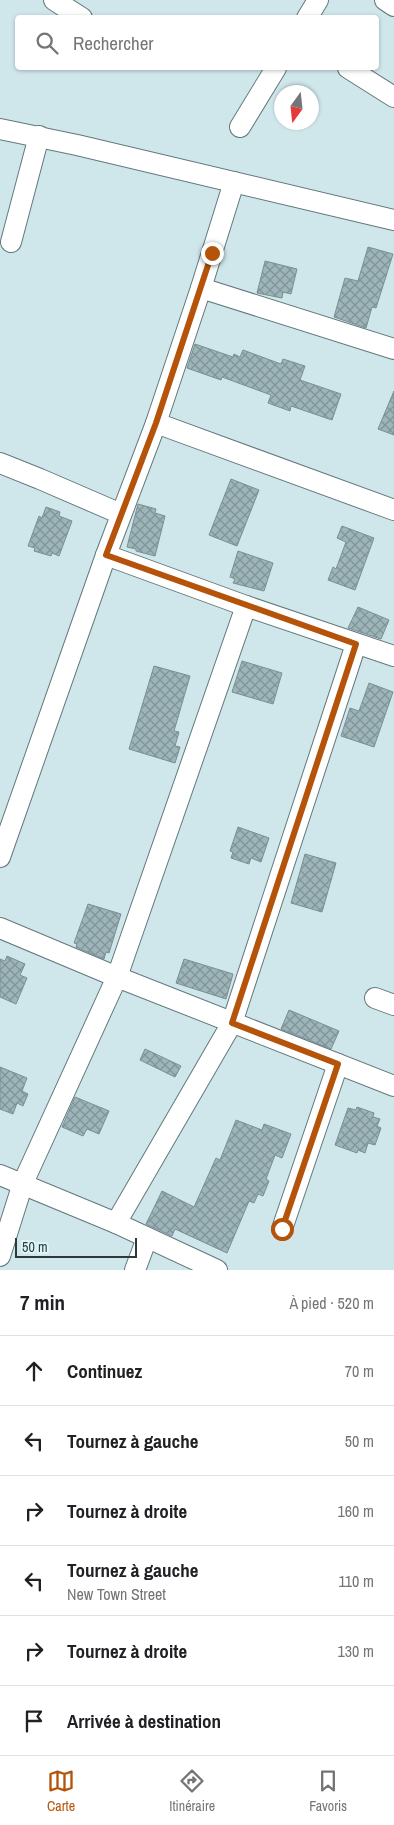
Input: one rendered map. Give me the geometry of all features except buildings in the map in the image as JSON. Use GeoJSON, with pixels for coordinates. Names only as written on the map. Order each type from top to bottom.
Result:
{"type":"FeatureCollection","features":[{"type":"Feature","properties":{"kind":"street"},"geometry":{"type":"LineString","coordinates":[[54,0],[77,15]]}},
{"type":"Feature","properties":{"kind":"street"},"geometry":{"type":"LineString","coordinates":[[309,15],[318,0]]}},
{"type":"Feature","properties":{"kind":"street"},"geometry":{"type":"LineString","coordinates":[[385,0],[394,6]]}},
{"type":"Feature","properties":{"kind":"street"},"geometry":{"type":"LineString","coordinates":[[240,126],[275,70]]}},
{"type":"Feature","properties":{"kind":"street"},"geometry":{"type":"LineString","coordinates":[[351,70],[394,97]]}},
{"type":"Feature","properties":{"kind":"street"},"geometry":{"type":"LineString","coordinates":[[0,129],[39,136],[394,220]]}},
{"type":"Feature","properties":{"kind":"street"},"geometry":{"type":"LineString","coordinates":[[11,242],[39,136]]}},
{"type":"Feature","properties":{"kind":"street"},"geometry":{"type":"LineString","coordinates":[[0,856],[106,555],[156,423],[234,182]]}},
{"type":"Feature","properties":{"kind":"street"},"geometry":{"type":"LineString","coordinates":[[201,288],[394,349]]}},
{"type":"Feature","properties":{"kind":"street"},"geometry":{"type":"LineString","coordinates":[[156,423],[394,510]]}},
{"type":"Feature","properties":{"kind":"street"},"geometry":{"type":"LineString","coordinates":[[0,463],[40,478],[122,514]]}},
{"type":"Feature","properties":{"kind":"street"},"geometry":{"type":"LineString","coordinates":[[106,555],[246,606],[394,656]]}},
{"type":"Feature","properties":{"kind":"street"},"geometry":{"type":"LineString","coordinates":[[0,1256],[24,1183],[117,977],[246,606]]}},
{"type":"Feature","properties":{"kind":"street"},"geometry":{"type":"LineString","coordinates":[[116,1223],[232,1023],[356,644]]}},
{"type":"Feature","properties":{"kind":"street"},"geometry":{"type":"LineString","coordinates":[[0,928],[117,977],[394,1086]]}},
{"type":"Feature","properties":{"kind":"street"},"geometry":{"type":"LineString","coordinates":[[282,1229],[338,1064]]}},
{"type":"Feature","properties":{"kind":"street"},"geometry":{"type":"LineString","coordinates":[[0,1175],[24,1183],[116,1223],[217,1270]]}},
{"type":"Feature","properties":{"kind":"street"},"geometry":{"type":"LineString","coordinates":[[134,1270],[147,1238]]}},
{"type":"Feature","properties":{"kind":"route"},"geometry":{"type":"LineString","coordinates":[[212,253],[156,423],[106,555],[356,644],[232,1023],[338,1064],[282,1229]]}}]}
